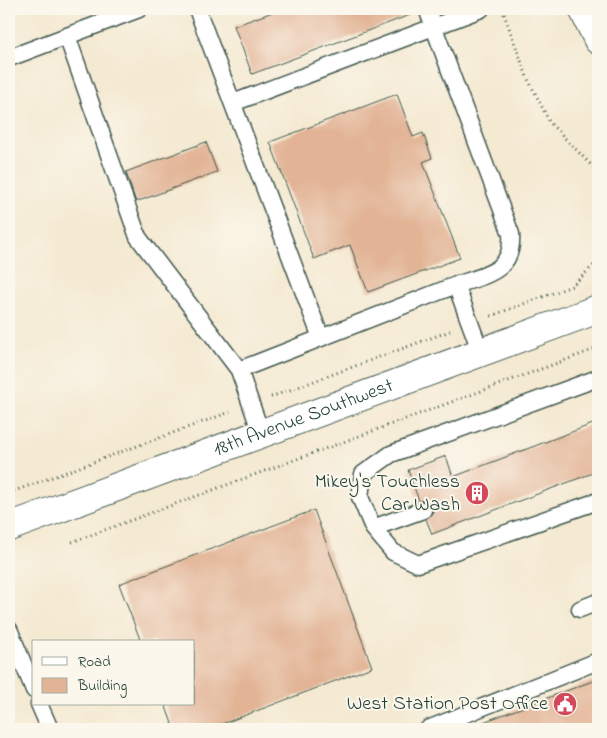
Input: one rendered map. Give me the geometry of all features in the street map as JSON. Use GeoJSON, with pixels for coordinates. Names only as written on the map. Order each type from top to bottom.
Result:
{"type":"FeatureCollection","features":[{"type":"Feature","properties":{"kind":"street"},"geometry":{"type":"LineString","coordinates":[[583,9],[598,40]]}},
{"type":"Feature","properties":{"kind":"street","name":"18th Avenue Southwest"},"geometry":{"type":"LineString","coordinates":[[9,527],[598,309]]}},
{"type":"Feature","properties":{"kind":"lane"},"geometry":{"type":"LineString","coordinates":[[9,58],[139,9]]}},
{"type":"Feature","properties":{"kind":"lane"},"geometry":{"type":"LineString","coordinates":[[198,9],[321,338]]}},
{"type":"Feature","properties":{"kind":"lane"},"geometry":{"type":"LineString","coordinates":[[239,370],[498,270],[507,260],[512,246],[511,234],[427,9]]}},
{"type":"Feature","properties":{"kind":"lane"},"geometry":{"type":"LineString","coordinates":[[233,103],[481,9]]}},
{"type":"Feature","properties":{"kind":"lane"},"geometry":{"type":"LineString","coordinates":[[67,36],[138,237],[239,370],[261,433]]}},
{"type":"Feature","properties":{"kind":"lane"},"geometry":{"type":"LineString","coordinates":[[456,285],[481,353]]}},
{"type":"Feature","properties":{"kind":"lane"},"geometry":{"type":"LineString","coordinates":[[598,378],[391,454],[363,474],[360,497],[373,528],[393,552],[418,564],[598,500]]}},
{"type":"Feature","properties":{"kind":"lane"},"geometry":{"type":"LineString","coordinates":[[373,528],[423,510]]}},
{"type":"Feature","properties":{"kind":"lane"},"geometry":{"type":"LineString","coordinates":[[580,609],[598,602]]}},
{"type":"Feature","properties":{"kind":"lane"},"geometry":{"type":"LineString","coordinates":[[9,629],[32,685]]}},
{"type":"Feature","properties":{"kind":"lane"},"geometry":{"type":"LineString","coordinates":[[428,729],[598,661]]}},
{"type":"Feature","properties":{"kind":"lane"},"geometry":{"type":"LineString","coordinates":[[41,706],[50,729]]}},
{"type":"Feature","properties":{"kind":"path"},"geometry":{"type":"LineString","coordinates":[[502,9],[527,77],[550,123],[598,172]]}},
{"type":"Feature","properties":{"kind":"path"},"geometry":{"type":"LineString","coordinates":[[9,493],[572,286],[598,262]]}},
{"type":"Feature","properties":{"kind":"path"},"geometry":{"type":"LineString","coordinates":[[72,542],[598,348]]}},
{"type":"Feature","properties":{"kind":"building"},"geometry":{"type":"Polygon","coordinates":[[[281,9],[417,9],[418,12],[252,74],[234,26],[281,9]]]}},
{"type":"Feature","properties":{"kind":"building"},"geometry":{"type":"Polygon","coordinates":[[[397,94],[413,137],[423,133],[432,158],[423,162],[460,258],[368,292],[350,245],[314,259],[270,142],[397,94]]]}},
{"type":"Feature","properties":{"kind":"building"},"geometry":{"type":"Polygon","coordinates":[[[206,142],[217,172],[136,202],[126,172],[206,142]]]}},
{"type":"Feature","properties":{"kind":"building","name":"Mikey's Touchless Car Wash"},"geometry":{"type":"Polygon","coordinates":[[[598,422],[598,471],[432,534],[426,519],[433,512],[432,506],[425,500],[419,501],[408,470],[446,456],[453,477],[598,422]]]}},
{"type":"Feature","properties":{"kind":"building"},"geometry":{"type":"Polygon","coordinates":[[[314,510],[372,667],[209,729],[174,729],[166,706],[195,706],[195,640],[140,640],[119,584],[314,510]]]}},
{"type":"Feature","properties":{"kind":"building","name":"West Station Post Office"},"geometry":{"type":"Polygon","coordinates":[[[598,679],[598,729],[471,729],[470,727],[598,679]]]}},
{"type":"Feature","properties":{"kind":"place","name":"Mikey's Touchless Car Wash"},"geometry":{"type":"Point","coordinates":[477,493]}},
{"type":"Feature","properties":{"kind":"place","name":"West Station Post Office"},"geometry":{"type":"Point","coordinates":[565,704]}}]}
